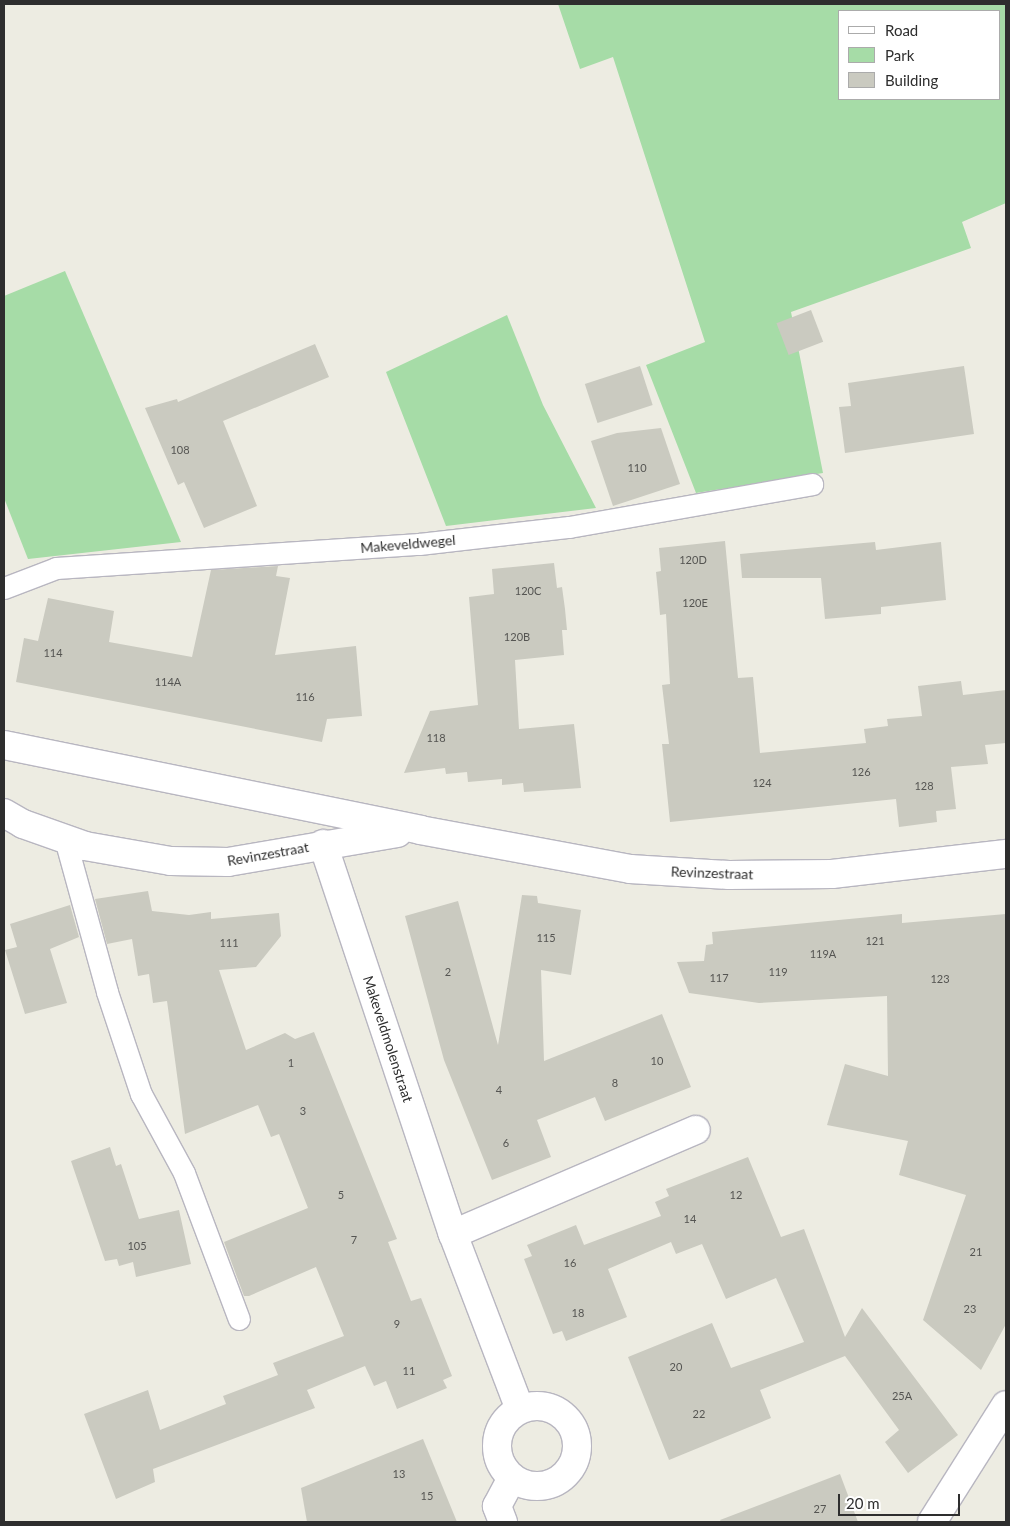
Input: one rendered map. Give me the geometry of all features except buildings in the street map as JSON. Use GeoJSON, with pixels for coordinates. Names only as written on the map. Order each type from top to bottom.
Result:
{"type":"FeatureCollection","features":[{"type":"Feature","properties":{"kind":"street","name":"Revinzestraat"},"geometry":{"type":"LineString","coordinates":[[4,745],[420,830],[630,869],[729,875],[832,874],[1006,854]]}},
{"type":"Feature","properties":{"kind":"street","name":"Revinzestraat"},"geometry":{"type":"LineString","coordinates":[[4,813],[65,840],[85,846],[171,861],[228,862],[323,844],[420,830]]}},
{"type":"Feature","properties":{"kind":"street","name":"Makeveldmolenstraat"},"geometry":{"type":"LineString","coordinates":[[323,844],[453,1234],[520,1409]]}},
{"type":"Feature","properties":{"kind":"street"},"geometry":{"type":"LineString","coordinates":[[453,1234],[696,1130]]}},
{"type":"Feature","properties":{"kind":"street"},"geometry":{"type":"LineString","coordinates":[[546,1406],[559,1412],[576,1432],[578,1450],[567,1473],[545,1487],[528,1486],[512,1478],[501,1465],[496,1449],[503,1426],[520,1409],[546,1406]]}},
{"type":"Feature","properties":{"kind":"street"},"geometry":{"type":"LineString","coordinates":[[932,1522],[1006,1406]]}},
{"type":"Feature","properties":{"kind":"street"},"geometry":{"type":"LineString","coordinates":[[503,1522],[497,1506],[512,1478]]}},
{"type":"Feature","properties":{"kind":"lane","name":"Makeveldwegel"},"geometry":{"type":"LineString","coordinates":[[4,588],[56,568],[419,544],[559,528],[812,484]]}},
{"type":"Feature","properties":{"kind":"lane"},"geometry":{"type":"LineString","coordinates":[[65,840],[107,992],[141,1094],[184,1173],[239,1319]]}},
{"type":"Feature","properties":{"kind":"green space"},"geometry":{"type":"Polygon","coordinates":[[[558,4],[1006,4],[1006,203],[962,222],[971,248],[791,312],[823,473],[696,493],[646,365],[705,342],[613,57],[580,69],[558,4]]]}},
{"type":"Feature","properties":{"kind":"green space"},"geometry":{"type":"Polygon","coordinates":[[[65,271],[181,542],[28,559],[4,498],[4,296],[65,271]]]}},
{"type":"Feature","properties":{"kind":"green space"},"geometry":{"type":"Polygon","coordinates":[[[507,315],[543,405],[596,508],[446,526],[386,372],[507,315]]]}}]}
